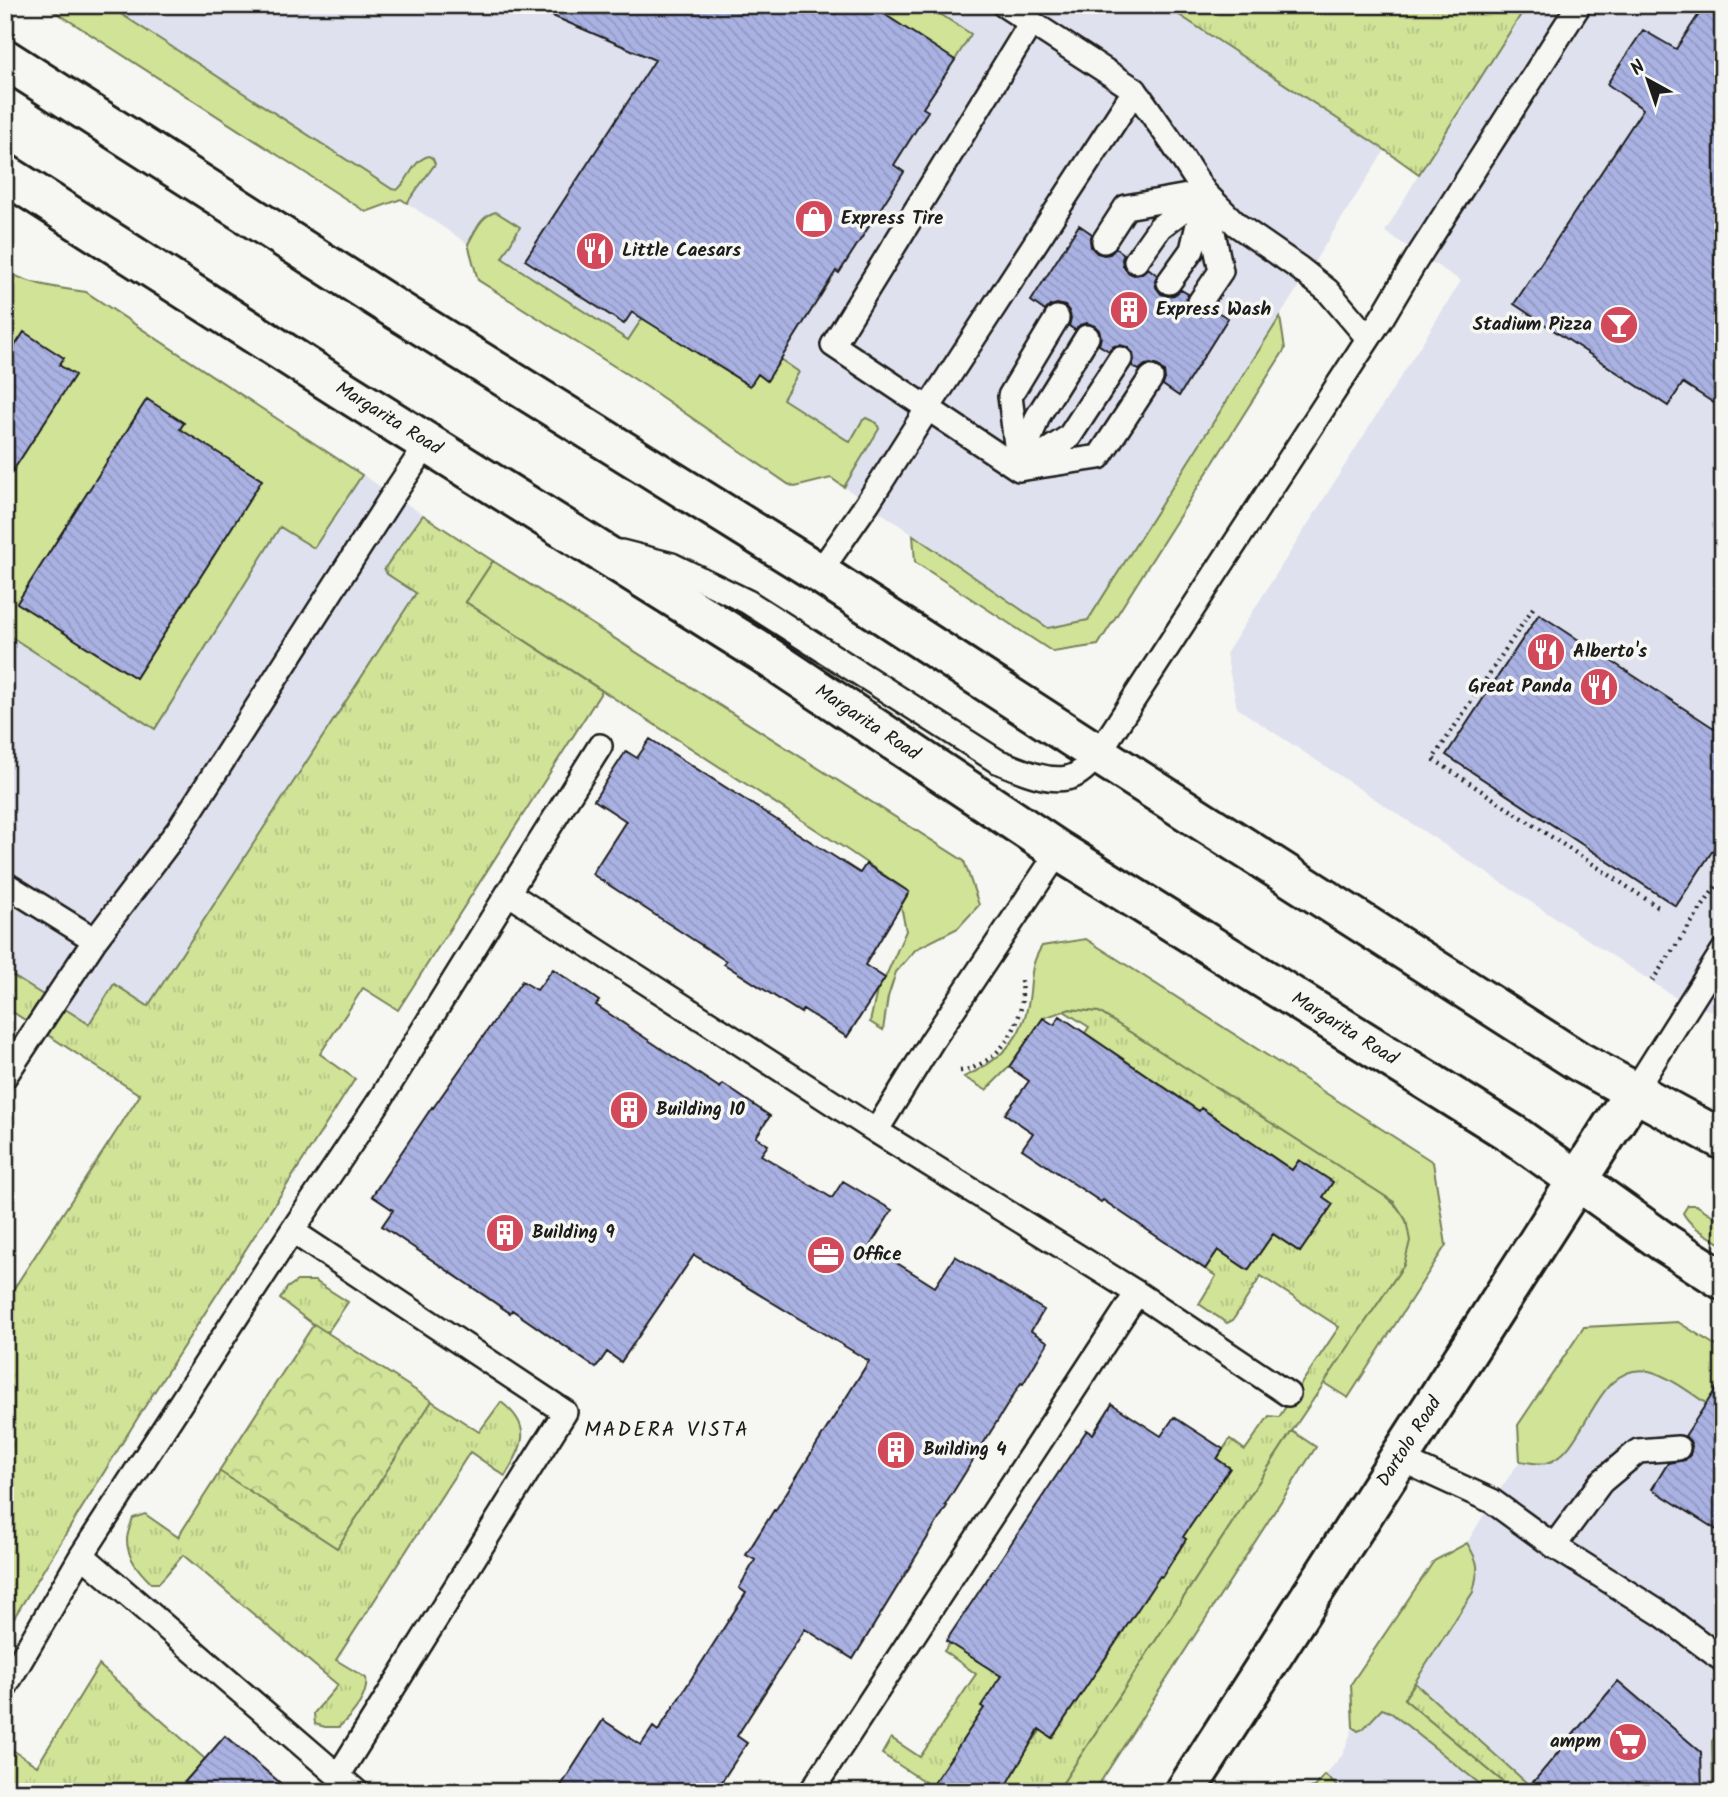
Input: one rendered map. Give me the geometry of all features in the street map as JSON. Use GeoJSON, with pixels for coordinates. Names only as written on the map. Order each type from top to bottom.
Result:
{"type":"FeatureCollection","features":[{"type":"Feature","properties":{"kind":"main road"},"geometry":{"type":"LineString","coordinates":[[5,59],[401,312],[819,573],[1578,1061],[1723,1140]]}},
{"type":"Feature","properties":{"kind":"main road","name":"Margarita Road"},"geometry":{"type":"LineString","coordinates":[[5,174],[341,389],[761,652],[1059,851],[1511,1133],[1665,1243],[1723,1280]]}},
{"type":"Feature","properties":{"kind":"main road","name":"Dartolo Road"},"geometry":{"type":"LineString","coordinates":[[1185,1792],[1634,1092]]}},
{"type":"Feature","properties":{"kind":"lane"},"geometry":{"type":"LineString","coordinates":[[1004,5],[1135,90],[1205,193],[1237,225],[1328,291],[1368,338]]}},
{"type":"Feature","properties":{"kind":"lane"},"geometry":{"type":"LineString","coordinates":[[587,543],[672,565],[748,603],[997,761],[1050,778],[1069,778],[1085,768],[1098,754],[1383,316],[1579,5]]}},
{"type":"Feature","properties":{"kind":"lane"},"geometry":{"type":"LineString","coordinates":[[1031,23],[833,345],[1019,469],[1099,457],[1151,377]]}},
{"type":"Feature","properties":{"kind":"lane"},"geometry":{"type":"LineString","coordinates":[[819,573],[867,504],[1135,90]]}},
{"type":"Feature","properties":{"kind":"lane"},"geometry":{"type":"LineString","coordinates":[[1104,241],[1126,207],[1205,193]]}},
{"type":"Feature","properties":{"kind":"lane"},"geometry":{"type":"LineString","coordinates":[[1136,261],[1160,227],[1205,193]]}},
{"type":"Feature","properties":{"kind":"lane"},"geometry":{"type":"LineString","coordinates":[[1169,282],[1192,250],[1205,193]]}},
{"type":"Feature","properties":{"kind":"lane"},"geometry":{"type":"LineString","coordinates":[[1200,302],[1221,271],[1205,193]]}},
{"type":"Feature","properties":{"kind":"lane"},"geometry":{"type":"LineString","coordinates":[[1019,469],[1010,396],[1057,318]]}},
{"type":"Feature","properties":{"kind":"lane"},"geometry":{"type":"LineString","coordinates":[[1019,469],[1038,416],[1087,337]]}},
{"type":"Feature","properties":{"kind":"lane"},"geometry":{"type":"LineString","coordinates":[[1019,469],[1069,438],[1120,359]]}},
{"type":"Feature","properties":{"kind":"lane"},"geometry":{"type":"LineString","coordinates":[[5,1076],[95,940],[179,830],[428,443]]}},
{"type":"Feature","properties":{"kind":"lane"},"geometry":{"type":"LineString","coordinates":[[5,1687],[82,1555],[378,1103],[600,746]]}},
{"type":"Feature","properties":{"kind":"lane"},"geometry":{"type":"LineString","coordinates":[[876,1131],[1059,851]]}},
{"type":"Feature","properties":{"kind":"lane"},"geometry":{"type":"LineString","coordinates":[[5,884],[95,940]]}},
{"type":"Feature","properties":{"kind":"lane"},"geometry":{"type":"LineString","coordinates":[[508,893],[876,1131],[1138,1293],[1288,1394]]}},
{"type":"Feature","properties":{"kind":"lane"},"geometry":{"type":"LineString","coordinates":[[1634,1092],[1723,951]]}},
{"type":"Feature","properties":{"kind":"lane"},"geometry":{"type":"LineString","coordinates":[[292,1231],[565,1412],[338,1776]]}},
{"type":"Feature","properties":{"kind":"lane"},"geometry":{"type":"LineString","coordinates":[[811,1792],[1138,1293]]}},
{"type":"Feature","properties":{"kind":"lane"},"geometry":{"type":"LineString","coordinates":[[1554,1546],[1601,1482],[1638,1451],[1678,1448]]}},
{"type":"Feature","properties":{"kind":"lane"},"geometry":{"type":"LineString","coordinates":[[1400,1459],[1492,1502],[1554,1546],[1663,1615],[1723,1660]]}},
{"type":"Feature","properties":{"kind":"lane"},"geometry":{"type":"LineString","coordinates":[[82,1555],[357,1792]]}},
{"type":"Feature","properties":{"kind":"path"},"geometry":{"type":"LineString","coordinates":[[834,14],[840,5]]}},
{"type":"Feature","properties":{"kind":"path"},"geometry":{"type":"LineString","coordinates":[[1533,608],[1433,759],[1658,907]]}},
{"type":"Feature","properties":{"kind":"path"},"geometry":{"type":"LineString","coordinates":[[1652,981],[1723,876]]}},
{"type":"Feature","properties":{"kind":"path"},"geometry":{"type":"LineString","coordinates":[[953,1072],[982,1063],[1002,1048],[1015,1028],[1022,1001],[1023,966]]}},
{"type":"Feature","properties":{"kind":"shaded area"},"geometry":{"type":"Polygon","coordinates":[[[45,5],[1164,5],[1385,150],[1088,620],[1048,628],[831,478],[478,280],[468,244],[401,199],[366,212],[45,5]]]}},
{"type":"Feature","properties":{"kind":"shaded area"},"geometry":{"type":"Polygon","coordinates":[[[1527,5],[1723,5],[1723,1013],[1687,1005],[1237,708],[1226,654],[1461,281],[1385,232],[1527,5]]]}},
{"type":"Feature","properties":{"kind":"shaded area"},"geometry":{"type":"Polygon","coordinates":[[[5,270],[19,278],[56,288],[86,292],[493,561],[140,1095],[5,1007],[5,270]]]}},
{"type":"Feature","properties":{"kind":"shaded area"},"geometry":{"type":"Polygon","coordinates":[[[1678,1322],[1723,1350],[1723,1792],[1284,1792],[1315,1787],[1343,1754],[1353,1727],[1351,1684],[1434,1561],[1467,1543],[1520,1461],[1518,1425],[1584,1327],[1678,1322]]]}},
{"type":"Feature","properties":{"kind":"green space"},"geometry":{"type":"Polygon","coordinates":[[[45,5],[107,5],[392,189],[397,190],[401,186],[423,158],[429,156],[435,164],[407,203],[401,199],[366,212],[45,5]]]}},
{"type":"Feature","properties":{"kind":"green space"},"geometry":{"type":"Polygon","coordinates":[[[848,5],[926,5],[971,34],[955,60],[688,347],[749,386],[758,374],[767,380],[780,359],[799,372],[783,399],[850,442],[866,418],[877,423],[879,429],[844,487],[831,478],[795,487],[647,387],[478,280],[468,244],[482,220],[496,212],[520,227],[502,258],[628,340],[848,5]]]}},
{"type":"Feature","properties":{"kind":"green space"},"geometry":{"type":"Polygon","coordinates":[[[1164,5],[1527,5],[1419,174],[1164,5]]]}},
{"type":"Feature","properties":{"kind":"green space"},"geometry":{"type":"Polygon","coordinates":[[[5,270],[34,282],[86,292],[362,475],[314,548],[280,527],[155,729],[5,633],[5,270]]]}},
{"type":"Feature","properties":{"kind":"green space"},"geometry":{"type":"Polygon","coordinates":[[[1280,317],[1285,349],[1098,645],[1053,652],[915,562],[913,535],[1048,628],[1088,620],[1280,317]]]}},
{"type":"Feature","properties":{"kind":"green space"},"geometry":{"type":"Polygon","coordinates":[[[423,515],[493,561],[466,602],[602,691],[398,1010],[363,988],[320,1054],[355,1079],[142,1411],[5,1632],[5,1302],[140,1095],[5,1007],[5,971],[89,1024],[114,984],[148,1006],[416,593],[387,574],[384,569],[423,515]]]}},
{"type":"Feature","properties":{"kind":"green space"},"geometry":{"type":"Polygon","coordinates":[[[493,561],[964,861],[979,905],[958,928],[916,949],[896,972],[888,997],[883,1030],[870,1022],[877,991],[906,931],[901,906],[909,892],[466,602],[493,561]]]}},
{"type":"Feature","properties":{"kind":"green space"},"geometry":{"type":"Polygon","coordinates":[[[1086,939],[1433,1162],[1446,1245],[1348,1398],[1324,1383],[1404,1265],[1410,1241],[1406,1220],[1394,1202],[1099,1012],[1070,1009],[1043,1018],[1009,1067],[986,1090],[964,1077],[997,1057],[1020,1030],[1028,1005],[1033,968],[1042,946],[1086,939]]]}},
{"type":"Feature","properties":{"kind":"green space"},"geometry":{"type":"Polygon","coordinates":[[[1070,1009],[1099,1012],[1378,1191],[1396,1206],[1405,1219],[1410,1245],[1404,1265],[1292,1431],[1057,1792],[1003,1792],[951,1757],[931,1786],[882,1754],[891,1738],[920,1757],[976,1674],[944,1651],[950,1643],[1001,1676],[982,1706],[1034,1740],[1041,1730],[1052,1738],[1073,1706],[1090,1666],[1098,1670],[1124,1630],[1153,1571],[1162,1577],[1186,1539],[1177,1534],[1204,1494],[1210,1497],[1230,1468],[1217,1459],[1230,1439],[1245,1450],[1269,1416],[1279,1417],[1339,1327],[1261,1276],[1233,1320],[1227,1323],[1199,1304],[1216,1276],[1205,1269],[1218,1250],[1248,1270],[1273,1234],[1300,1252],[1332,1182],[1299,1160],[1292,1170],[1201,1109],[1189,1126],[1182,1099],[1085,1033],[1089,1027],[1064,1011],[1070,1009]]]}},
{"type":"Feature","properties":{"kind":"green space"},"geometry":{"type":"Polygon","coordinates":[[[1688,1205],[1696,1205],[1723,1222],[1723,1245],[1686,1218],[1683,1213],[1688,1205]]]}},
{"type":"Feature","properties":{"kind":"green space"},"geometry":{"type":"Polygon","coordinates":[[[297,1281],[315,1281],[348,1302],[327,1333],[479,1432],[501,1402],[511,1411],[522,1428],[517,1455],[505,1476],[470,1452],[336,1660],[366,1678],[362,1699],[339,1727],[315,1724],[314,1713],[338,1685],[183,1555],[159,1583],[151,1583],[134,1564],[127,1540],[133,1518],[145,1514],[178,1537],[314,1325],[280,1299],[287,1288],[297,1281]]]}},
{"type":"Feature","properties":{"kind":"green space"},"geometry":{"type":"Polygon","coordinates":[[[1678,1322],[1723,1350],[1723,1415],[1667,1378],[1649,1371],[1631,1372],[1616,1379],[1603,1393],[1561,1455],[1544,1464],[1520,1461],[1518,1425],[1584,1327],[1678,1322]]]}},
{"type":"Feature","properties":{"kind":"green space"},"geometry":{"type":"Polygon","coordinates":[[[314,1324],[432,1401],[337,1548],[219,1471],[314,1324]]]}},
{"type":"Feature","properties":{"kind":"green space"},"geometry":{"type":"Polygon","coordinates":[[[1292,1431],[1316,1447],[1094,1792],[1057,1792],[1292,1431]]]}},
{"type":"Feature","properties":{"kind":"green space"},"geometry":{"type":"Polygon","coordinates":[[[1467,1543],[1477,1566],[1473,1592],[1404,1699],[1515,1792],[1490,1792],[1390,1712],[1382,1709],[1363,1729],[1358,1731],[1353,1727],[1351,1684],[1434,1561],[1467,1543]]]}},
{"type":"Feature","properties":{"kind":"green space"},"geometry":{"type":"Polygon","coordinates":[[[99,1665],[205,1759],[176,1792],[5,1792],[5,1745],[37,1766],[99,1665]]]}},
{"type":"Feature","properties":{"kind":"green space"},"geometry":{"type":"Polygon","coordinates":[[[1415,1683],[1529,1785],[1538,1777],[1554,1792],[1515,1792],[1404,1699],[1415,1683]]]}},
{"type":"Feature","properties":{"kind":"green space"},"geometry":{"type":"Polygon","coordinates":[[[1723,1727],[1723,1792],[1713,1792],[1712,1741],[1723,1727]]]}},
{"type":"Feature","properties":{"kind":"green space"},"geometry":{"type":"Polygon","coordinates":[[[1325,1775],[1343,1792],[1284,1792],[1315,1787],[1325,1775]]]}},
{"type":"Feature","properties":{"kind":"building"},"geometry":{"type":"Polygon","coordinates":[[[527,5],[870,5],[955,60],[923,108],[928,111],[894,165],[904,172],[839,273],[836,271],[767,381],[758,374],[750,386],[632,312],[624,324],[525,260],[655,60],[527,5]]]}},
{"type":"Feature","properties":{"kind":"building"},"geometry":{"type":"Polygon","coordinates":[[[1705,5],[1723,5],[1723,409],[1683,383],[1668,406],[1514,304],[1643,109],[1607,84],[1643,30],[1676,49],[1705,5]]]}},
{"type":"Feature","properties":{"kind":"building","name":"Express Wash"},"geometry":{"type":"Polygon","coordinates":[[[1079,225],[1092,234],[1091,247],[1097,253],[1110,254],[1116,248],[1124,254],[1123,266],[1129,273],[1141,274],[1148,268],[1157,275],[1156,287],[1161,294],[1174,295],[1181,290],[1188,294],[1187,307],[1193,314],[1205,315],[1212,309],[1228,318],[1179,396],[1163,385],[1164,372],[1158,366],[1145,365],[1139,370],[1132,366],[1133,353],[1127,347],[1114,346],[1109,351],[1099,345],[1101,337],[1095,326],[1087,323],[1075,330],[1069,326],[1071,318],[1065,306],[1057,304],[1045,311],[1031,301],[1079,225]]]}},
{"type":"Feature","properties":{"kind":"building"},"geometry":{"type":"Polygon","coordinates":[[[24,332],[64,358],[59,365],[75,375],[5,483],[5,361],[24,332]]]}},
{"type":"Feature","properties":{"kind":"building"},"geometry":{"type":"Polygon","coordinates":[[[147,399],[184,423],[180,429],[262,480],[136,678],[17,603],[147,399]]]}},
{"type":"Feature","properties":{"kind":"building"},"geometry":{"type":"Polygon","coordinates":[[[1539,614],[1723,734],[1723,835],[1676,906],[1446,755],[1539,614]]]}},
{"type":"Feature","properties":{"kind":"building"},"geometry":{"type":"Polygon","coordinates":[[[650,739],[860,873],[866,864],[909,892],[865,965],[885,978],[847,1037],[803,1009],[801,1013],[724,964],[726,961],[592,874],[626,821],[594,800],[626,751],[637,758],[650,739]]]}},
{"type":"Feature","properties":{"kind":"building"},"geometry":{"type":"Polygon","coordinates":[[[553,969],[599,1001],[596,1005],[720,1088],[723,1084],[770,1116],[756,1137],[768,1145],[761,1155],[832,1198],[843,1181],[892,1210],[870,1246],[935,1287],[955,1256],[1044,1310],[1031,1331],[1048,1342],[945,1505],[947,1506],[853,1659],[805,1629],[737,1736],[747,1743],[715,1792],[557,1792],[603,1720],[641,1745],[653,1727],[658,1731],[746,1593],[739,1588],[755,1560],[746,1555],[869,1361],[694,1255],[621,1362],[607,1352],[596,1368],[382,1226],[393,1210],[372,1196],[522,981],[537,990],[553,969]]]}},
{"type":"Feature","properties":{"kind":"building"},"geometry":{"type":"Polygon","coordinates":[[[1060,1016],[1199,1111],[1201,1108],[1292,1170],[1299,1160],[1333,1182],[1323,1197],[1333,1204],[1300,1252],[1273,1234],[1248,1270],[1218,1250],[1205,1269],[1022,1149],[1033,1133],[1005,1114],[1029,1081],[1009,1067],[1043,1018],[1054,1025],[1060,1016]]]}},
{"type":"Feature","properties":{"kind":"building"},"geometry":{"type":"Polygon","coordinates":[[[1723,1378],[1723,1534],[1652,1489],[1668,1463],[1685,1460],[1690,1455],[1692,1446],[1685,1436],[1723,1378]]]}},
{"type":"Feature","properties":{"kind":"building"},"geometry":{"type":"Polygon","coordinates":[[[1112,1404],[1161,1436],[1174,1417],[1223,1449],[1217,1459],[1230,1468],[1183,1537],[1186,1539],[1162,1577],[1160,1576],[1052,1738],[1039,1729],[1003,1792],[928,1792],[984,1708],[981,1706],[1001,1676],[946,1641],[1087,1430],[1093,1434],[1112,1404]]]}},
{"type":"Feature","properties":{"kind":"building","name":"ampm"},"geometry":{"type":"Polygon","coordinates":[[[1618,1681],[1701,1752],[1702,1792],[1525,1792],[1618,1681]]]}},
{"type":"Feature","properties":{"kind":"building"},"geometry":{"type":"Polygon","coordinates":[[[225,1736],[291,1792],[176,1792],[225,1736]]]}},
{"type":"Feature","properties":{"kind":"place","name":"Express Tire"},"geometry":{"type":"Point","coordinates":[814,219]}},
{"type":"Feature","properties":{"kind":"place","name":"Little Caesars"},"geometry":{"type":"Point","coordinates":[595,251]}},
{"type":"Feature","properties":{"kind":"place","name":"Express Wash"},"geometry":{"type":"Point","coordinates":[1129,310]}},
{"type":"Feature","properties":{"kind":"place","name":"Stadium Pizza"},"geometry":{"type":"Point","coordinates":[1619,325]}},
{"type":"Feature","properties":{"kind":"place","name":"Alberto's"},"geometry":{"type":"Point","coordinates":[1546,652]}},
{"type":"Feature","properties":{"kind":"place","name":"Great Panda"},"geometry":{"type":"Point","coordinates":[1599,687]}},
{"type":"Feature","properties":{"kind":"place","name":"Building 10"},"geometry":{"type":"Point","coordinates":[629,1110]}},
{"type":"Feature","properties":{"kind":"place","name":"Building 9"},"geometry":{"type":"Point","coordinates":[505,1233]}},
{"type":"Feature","properties":{"kind":"place","name":"Office"},"geometry":{"type":"Point","coordinates":[826,1255]}},
{"type":"Feature","properties":{"kind":"place","name":"Building 4"},"geometry":{"type":"Point","coordinates":[896,1450]}},
{"type":"Feature","properties":{"kind":"place","name":"ampm"},"geometry":{"type":"Point","coordinates":[1628,1742]}},
{"type":"Feature","properties":{"kind":"district","name":"MADERA VISTA"},"geometry":{"type":"Point","coordinates":[667,1430]}}]}
